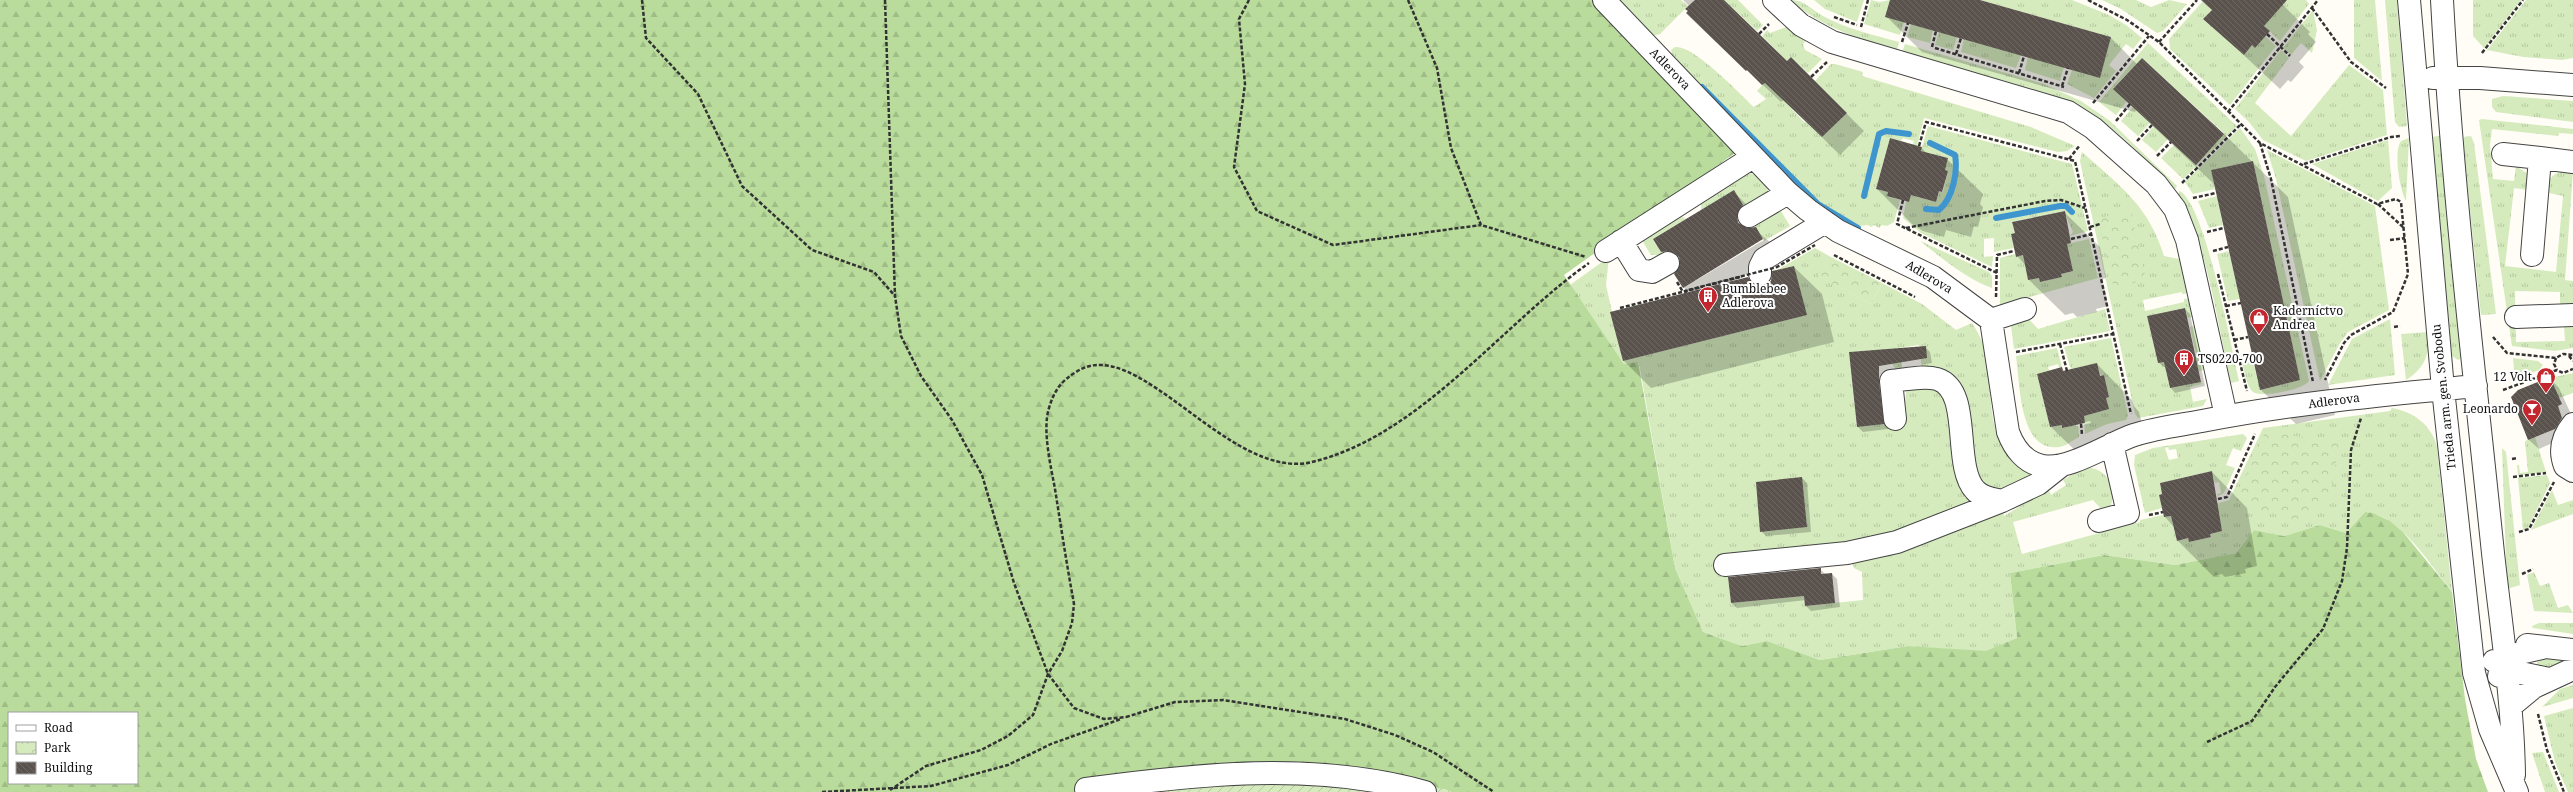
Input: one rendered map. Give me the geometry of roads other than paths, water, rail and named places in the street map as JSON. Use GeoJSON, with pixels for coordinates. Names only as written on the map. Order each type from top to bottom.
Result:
{"type":"FeatureCollection","features":[{"type":"Feature","properties":{"kind":"street","name":"Adlerova"},"geometry":{"type":"LineString","coordinates":[[1604,0],[1754,157],[1782,197],[1854,239],[1926,273],[1991,320],[2006,421],[2013,444],[2021,454],[2032,462],[2044,466],[2062,465],[2135,435],[2226,416],[2476,386]]}},
{"type":"Feature","properties":{"kind":"street"},"geometry":{"type":"LineString","coordinates":[[1774,0],[1801,25],[1832,42],[2068,112],[2093,128],[2156,184],[2175,209],[2187,240],[2226,416]]}},
{"type":"Feature","properties":{"kind":"street","name":"Trieda arm. gen. Svobodu"},"geometry":{"type":"LineString","coordinates":[[2409,0],[2443,389],[2474,673],[2490,729],[2516,789]]}},
{"type":"Feature","properties":{"kind":"street","name":"Trieda arm. gen. Svobodu"},"geometry":{"type":"LineString","coordinates":[[2442,0],[2446,78],[2505,668],[2511,706],[2516,789]]}},
{"type":"Feature","properties":{"kind":"street"},"geometry":{"type":"LineString","coordinates":[[2416,79],[2446,78],[2573,85]]}},
{"type":"Feature","properties":{"kind":"street"},"geometry":{"type":"LineString","coordinates":[[2503,154],[2573,162]]}},
{"type":"Feature","properties":{"kind":"street"},"geometry":{"type":"LineString","coordinates":[[1668,263],[1652,272],[1639,270],[1607,251],[1689,208],[1754,157]]}},
{"type":"Feature","properties":{"kind":"street"},"geometry":{"type":"LineString","coordinates":[[2532,255],[2540,158]]}},
{"type":"Feature","properties":{"kind":"street"},"geometry":{"type":"LineString","coordinates":[[1749,216],[1782,197]]}},
{"type":"Feature","properties":{"kind":"street"},"geometry":{"type":"LineString","coordinates":[[1750,276],[1760,266],[1764,259],[1825,222]]}},
{"type":"Feature","properties":{"kind":"street"},"geometry":{"type":"LineString","coordinates":[[1991,320],[2025,309]]}},
{"type":"Feature","properties":{"kind":"street"},"geometry":{"type":"LineString","coordinates":[[2516,317],[2573,314]]}},
{"type":"Feature","properties":{"kind":"street"},"geometry":{"type":"LineString","coordinates":[[1895,419],[1891,381],[1925,378],[1937,379],[1946,384],[1957,404],[1968,480],[1975,491],[1987,498],[2002,501]]}},
{"type":"Feature","properties":{"kind":"street"},"geometry":{"type":"LineString","coordinates":[[2565,465],[2564,438],[2573,424]]}},
{"type":"Feature","properties":{"kind":"street"},"geometry":{"type":"LineString","coordinates":[[2099,521],[2128,513],[2112,444]]}},
{"type":"Feature","properties":{"kind":"street"},"geometry":{"type":"LineString","coordinates":[[1725,565],[1847,554],[1897,542],[2002,501],[2038,484],[2062,465]]}},
{"type":"Feature","properties":{"kind":"street"},"geometry":{"type":"LineString","coordinates":[[2459,534],[2476,572],[2485,649],[2493,661],[2505,668],[2526,675],[2549,679]]}},
{"type":"Feature","properties":{"kind":"street"},"geometry":{"type":"LineString","coordinates":[[2502,637],[2542,648],[2573,650]]}},
{"type":"Feature","properties":{"kind":"street"},"geometry":{"type":"LineString","coordinates":[[2485,712],[2490,691],[2505,668],[2520,653],[2542,648]]}},
{"type":"Feature","properties":{"kind":"street"},"geometry":{"type":"LineString","coordinates":[[2511,706],[2549,679],[2573,668]]}},
{"type":"Feature","properties":{"kind":"street"},"geometry":{"type":"LineString","coordinates":[[1086,789],[1180,777],[1293,772],[1403,786],[1425,792]]}},
{"type":"Feature","properties":{"kind":"waterway"},"geometry":{"type":"LineString","coordinates":[[1702,87],[1818,204],[1858,228]]}},
{"type":"Feature","properties":{"kind":"waterway"},"geometry":{"type":"LineString","coordinates":[[1864,196],[1879,134],[1886,131],[1909,134]]}},
{"type":"Feature","properties":{"kind":"waterway"},"geometry":{"type":"LineString","coordinates":[[1926,209],[1939,210],[1944,205],[1951,192],[1956,169],[1955,155],[1930,143]]}},
{"type":"Feature","properties":{"kind":"waterway"},"geometry":{"type":"LineString","coordinates":[[1996,218],[2060,206],[2066,206],[2072,212]]}},
{"type":"Feature","properties":{"kind":"place","name":"Bumblebee Adlerova"},"geometry":{"type":"Point","coordinates":[1708,313]}},
{"type":"Feature","properties":{"kind":"place","name":"Kaderníctvo Andrea"},"geometry":{"type":"Point","coordinates":[2259,335]}},
{"type":"Feature","properties":{"kind":"place","name":"TS0220-700"},"geometry":{"type":"Point","coordinates":[2184,376]}},
{"type":"Feature","properties":{"kind":"place","name":"12 Volt"},"geometry":{"type":"Point","coordinates":[2546,394]}},
{"type":"Feature","properties":{"kind":"place","name":"Leonardo"},"geometry":{"type":"Point","coordinates":[2532,426]}}]}
